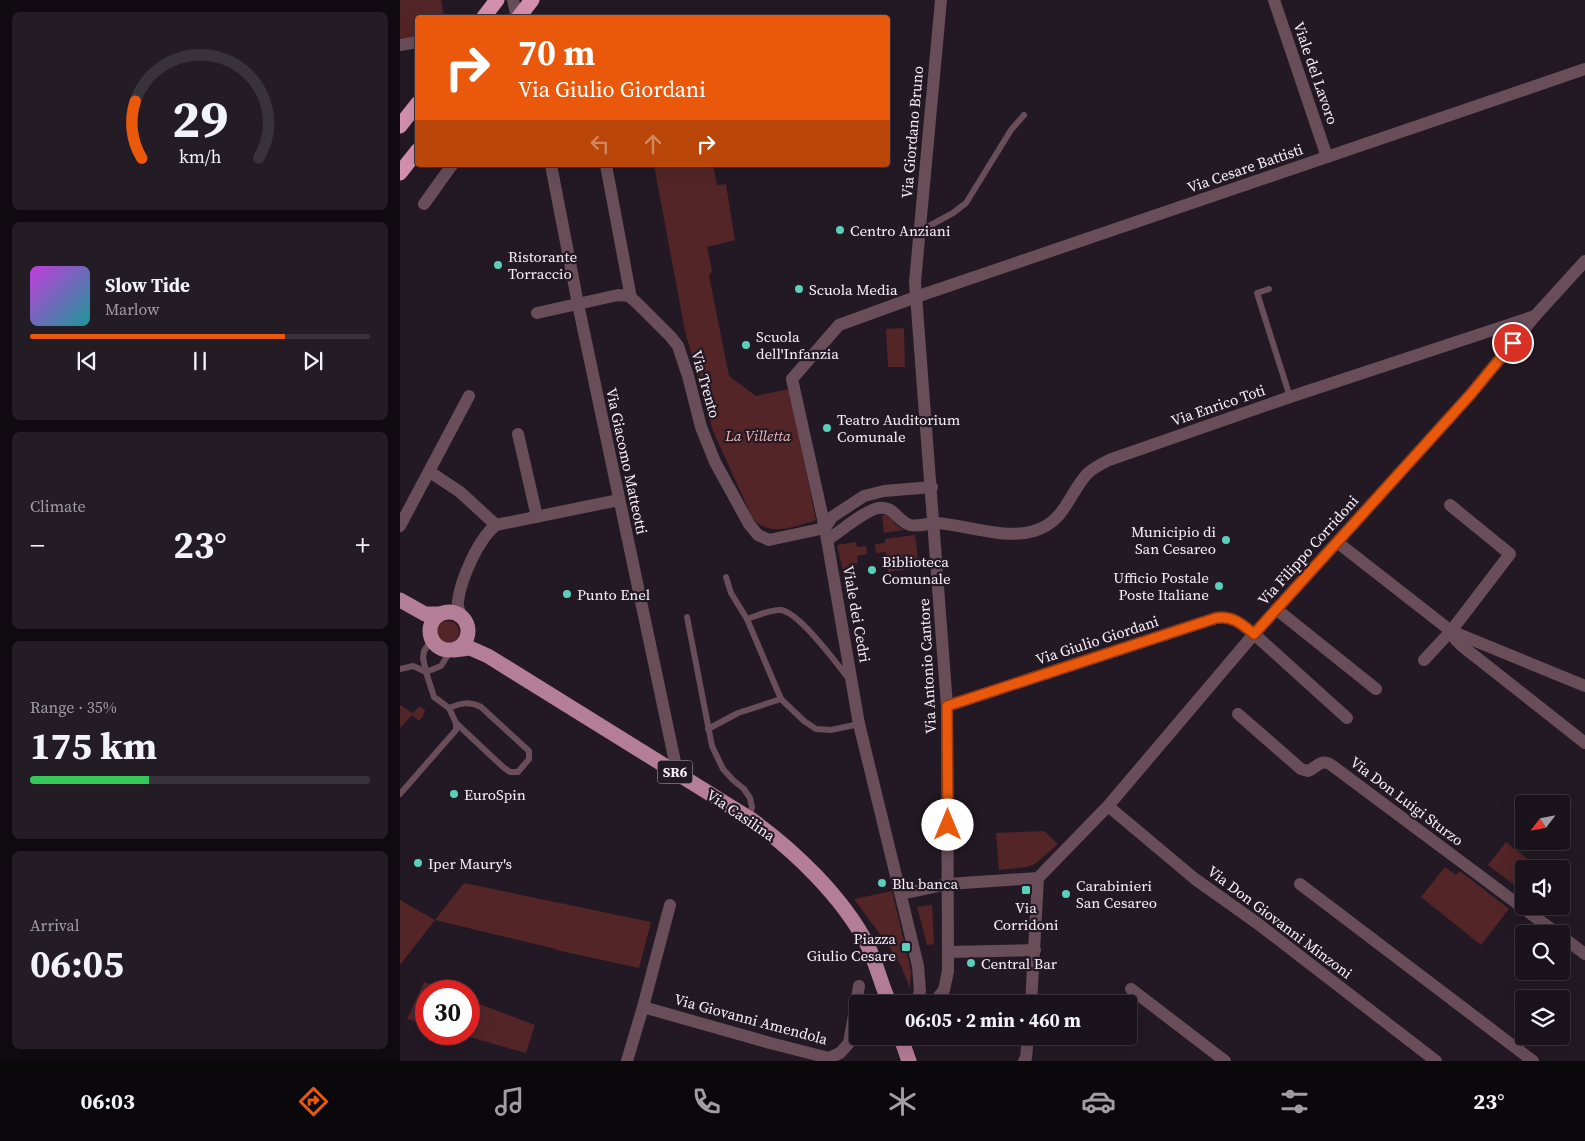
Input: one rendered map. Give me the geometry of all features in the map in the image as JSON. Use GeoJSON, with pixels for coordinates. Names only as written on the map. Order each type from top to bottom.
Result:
{"type":"FeatureCollection","features":[{"type":"Feature","properties":{"kind":"highway"},"geometry":{"type":"LineString","coordinates":[[484,15],[497,0]]}},
{"type":"Feature","properties":{"kind":"highway"},"geometry":{"type":"LineString","coordinates":[[520,15],[532,0]]}},
{"type":"Feature","properties":{"kind":"highway"},"geometry":{"type":"LineString","coordinates":[[400,126],[415,107]]}},
{"type":"Feature","properties":{"kind":"highway"},"geometry":{"type":"LineString","coordinates":[[400,173],[415,154]]}},
{"type":"Feature","properties":{"kind":"main road"},"geometry":{"type":"LineString","coordinates":[[400,600],[429,615],[453,613],[459,609]]}},
{"type":"Feature","properties":{"kind":"main road"},"geometry":{"type":"LineString","coordinates":[[415,609],[425,620],[431,637]]}},
{"type":"Feature","properties":{"kind":"main road","name":"SR6"},"geometry":{"type":"LineString","coordinates":[[459,609],[468,630]]}},
{"type":"Feature","properties":{"kind":"main road"},"geometry":{"type":"LineString","coordinates":[[431,637],[432,624],[436,617],[442,614]]}},
{"type":"Feature","properties":{"kind":"main road"},"geometry":{"type":"LineString","coordinates":[[453,650],[459,648],[465,642],[468,630]]}},
{"type":"Feature","properties":{"kind":"main road","name":"Via Casilina"},"geometry":{"type":"LineString","coordinates":[[468,630],[476,643],[488,656]]}},
{"type":"Feature","properties":{"kind":"main road","name":"SR6"},"geometry":{"type":"LineString","coordinates":[[431,637],[436,646],[441,649],[453,650]]}},
{"type":"Feature","properties":{"kind":"main road","name":"Via Casilina"},"geometry":{"type":"LineString","coordinates":[[453,650],[470,648],[488,656],[749,818],[782,843],[805,864],[848,915],[871,952],[886,995]]}},
{"type":"Feature","properties":{"kind":"main road"},"geometry":{"type":"LineString","coordinates":[[903,1045],[909,1061]]}},
{"type":"Feature","properties":{"kind":"street"},"geometry":{"type":"LineString","coordinates":[[512,0],[517,15]]}},
{"type":"Feature","properties":{"kind":"street","name":"Via Giordano Bruno"},"geometry":{"type":"LineString","coordinates":[[916,297],[915,282],[941,0]]}},
{"type":"Feature","properties":{"kind":"street","name":"Viale del Lavoro"},"geometry":{"type":"LineString","coordinates":[[1274,0],[1327,157]]}},
{"type":"Feature","properties":{"kind":"street"},"geometry":{"type":"LineString","coordinates":[[400,45],[415,42]]}},
{"type":"Feature","properties":{"kind":"street","name":"Via Cesare Battisti"},"geometry":{"type":"LineString","coordinates":[[916,297],[1585,69]]}},
{"type":"Feature","properties":{"kind":"street"},"geometry":{"type":"LineString","coordinates":[[424,204],[451,167]]}},
{"type":"Feature","properties":{"kind":"street","name":"Via Giacomo Matteotti"},"geometry":{"type":"LineString","coordinates":[[552,167],[578,304],[676,762]]}},
{"type":"Feature","properties":{"kind":"street"},"geometry":{"type":"LineString","coordinates":[[538,313],[618,295],[631,298],[606,167]]}},
{"type":"Feature","properties":{"kind":"street","name":"Via Filippo Corridoni"},"geometry":{"type":"LineString","coordinates":[[1038,878],[1108,806],[1254,634],[1470,395],[1535,316],[1585,261]]}},
{"type":"Feature","properties":{"kind":"street","name":"Via Antonio Cantore"},"geometry":{"type":"LineString","coordinates":[[916,297],[935,523],[947,706],[947,979]]}},
{"type":"Feature","properties":{"kind":"street","name":"Viale dei Cedri"},"geometry":{"type":"LineString","coordinates":[[916,297],[839,325],[792,379],[826,534],[859,724],[918,966],[919,995]]}},
{"type":"Feature","properties":{"kind":"street","name":"Via Trento"},"geometry":{"type":"LineString","coordinates":[[631,298],[678,346],[707,443],[733,497],[752,529],[761,538],[769,540],[826,534]]}},
{"type":"Feature","properties":{"kind":"street","name":"Via Enrico Toti"},"geometry":{"type":"LineString","coordinates":[[826,534],[879,508],[891,510],[903,521],[915,526],[935,523],[1008,533],[1036,531],[1050,524],[1058,517],[1084,478],[1091,470],[1102,463],[1290,397],[1535,316]]}},
{"type":"Feature","properties":{"kind":"street"},"geometry":{"type":"LineString","coordinates":[[400,526],[469,396]]}},
{"type":"Feature","properties":{"kind":"street"},"geometry":{"type":"LineString","coordinates":[[518,434],[537,517]]}},
{"type":"Feature","properties":{"kind":"street"},"geometry":{"type":"LineString","coordinates":[[430,472],[460,492],[496,525]]}},
{"type":"Feature","properties":{"kind":"street"},"geometry":{"type":"LineString","coordinates":[[826,534],[832,517],[864,496],[932,487]]}},
{"type":"Feature","properties":{"kind":"street"},"geometry":{"type":"LineString","coordinates":[[459,609],[465,578],[479,547],[496,525],[619,500]]}},
{"type":"Feature","properties":{"kind":"street"},"geometry":{"type":"LineString","coordinates":[[1424,660],[1452,630],[1510,554],[1450,505]]}},
{"type":"Feature","properties":{"kind":"street"},"geometry":{"type":"LineString","coordinates":[[1336,542],[1452,630],[1585,686]]}},
{"type":"Feature","properties":{"kind":"street"},"geometry":{"type":"LineString","coordinates":[[1276,609],[1376,690]]}},
{"type":"Feature","properties":{"kind":"street","name":"Via Giulio Giordani"},"geometry":{"type":"LineString","coordinates":[[947,706],[1216,618],[1225,617],[1234,619],[1254,634],[1347,718]]}},
{"type":"Feature","properties":{"kind":"street"},"geometry":{"type":"LineString","coordinates":[[1452,630],[1456,640],[1462,646],[1585,743]]}},
{"type":"Feature","properties":{"kind":"street","name":"Via Don Luigi Sturzo"},"geometry":{"type":"LineString","coordinates":[[1238,714],[1301,769],[1308,771],[1319,763],[1326,762],[1330,764],[1546,925]]}},
{"type":"Feature","properties":{"kind":"street","name":"Via Don Giovanni Minzoni"},"geometry":{"type":"LineString","coordinates":[[1108,806],[1195,879],[1264,929],[1436,1061]]}},
{"type":"Feature","properties":{"kind":"street"},"geometry":{"type":"LineString","coordinates":[[901,894],[948,884],[1038,878],[1032,995]]}},
{"type":"Feature","properties":{"kind":"street"},"geometry":{"type":"LineString","coordinates":[[1300,884],[1533,1061]]}},
{"type":"Feature","properties":{"kind":"street"},"geometry":{"type":"LineString","coordinates":[[627,1061],[644,1007],[670,905]]}},
{"type":"Feature","properties":{"kind":"street"},"geometry":{"type":"LineString","coordinates":[[1570,943],[1585,954]]}},
{"type":"Feature","properties":{"kind":"street"},"geometry":{"type":"LineString","coordinates":[[948,952],[1035,950]]}},
{"type":"Feature","properties":{"kind":"street"},"geometry":{"type":"LineString","coordinates":[[918,966],[923,983],[930,991],[936,990],[947,979]]}},
{"type":"Feature","properties":{"kind":"street"},"geometry":{"type":"LineString","coordinates":[[941,995],[947,979]]}},
{"type":"Feature","properties":{"kind":"street","name":"Via Giovanni Amendola"},"geometry":{"type":"LineString","coordinates":[[858,995],[859,986]]}},
{"type":"Feature","properties":{"kind":"street"},"geometry":{"type":"LineString","coordinates":[[1131,989],[1225,1061]]}},
{"type":"Feature","properties":{"kind":"street","name":"Via Giovanni Amendola"},"geometry":{"type":"LineString","coordinates":[[644,1007],[829,1058],[840,1053],[848,1045],[849,1041]]}},
{"type":"Feature","properties":{"kind":"street"},"geometry":{"type":"LineString","coordinates":[[1026,1060],[1027,1045]]}},
{"type":"Feature","properties":{"kind":"lane"},"geometry":{"type":"LineString","coordinates":[[920,231],[953,214],[966,202],[1011,130],[1024,115]]}},
{"type":"Feature","properties":{"kind":"lane"},"geometry":{"type":"LineString","coordinates":[[1269,289],[1257,293],[1290,397]]}},
{"type":"Feature","properties":{"kind":"lane"},"geometry":{"type":"LineString","coordinates":[[726,577],[731,593],[747,620],[781,699],[804,721],[816,729],[831,730],[859,724]]}},
{"type":"Feature","properties":{"kind":"lane"},"geometry":{"type":"LineString","coordinates":[[747,620],[781,610],[790,614],[811,633],[853,684]]}},
{"type":"Feature","properties":{"kind":"lane"},"geometry":{"type":"LineString","coordinates":[[687,617],[712,746],[730,778],[750,798],[752,807],[749,818]]}},
{"type":"Feature","properties":{"kind":"lane"},"geometry":{"type":"LineString","coordinates":[[400,794],[456,730],[456,724],[449,708],[434,697],[426,672],[423,658],[424,651],[431,637]]}},
{"type":"Feature","properties":{"kind":"lane"},"geometry":{"type":"LineString","coordinates":[[400,668],[413,666],[426,672],[441,666],[453,650]]}},
{"type":"Feature","properties":{"kind":"lane"},"geometry":{"type":"LineString","coordinates":[[708,729],[738,713],[781,699]]}},
{"type":"Feature","properties":{"kind":"lane"},"geometry":{"type":"LineString","coordinates":[[449,708],[458,704],[473,703],[481,707],[529,751],[529,758],[518,772],[510,772],[456,724]]}},
{"type":"Feature","properties":{"kind":"green space"},"geometry":{"type":"Polygon","coordinates":[[[400,0],[441,0],[444,15],[415,15],[415,37],[400,39],[400,0]]]}},
{"type":"Feature","properties":{"kind":"green space","name":"La Villetta"},"geometry":{"type":"Polygon","coordinates":[[[654,167],[713,167],[717,185],[726,184],[735,240],[707,247],[712,271],[709,276],[729,376],[756,396],[789,389],[816,520],[783,529],[775,529],[760,525],[753,519],[713,431],[685,331],[654,167]]]}},
{"type":"Feature","properties":{"kind":"green space"},"geometry":{"type":"Polygon","coordinates":[[[904,328],[905,367],[888,367],[886,329],[904,328]]]}},
{"type":"Feature","properties":{"kind":"green space"},"geometry":{"type":"Polygon","coordinates":[[[888,514],[896,525],[904,530],[884,533],[882,516],[888,514]]]}},
{"type":"Feature","properties":{"kind":"green space"},"geometry":{"type":"Polygon","coordinates":[[[915,535],[919,568],[888,572],[886,552],[876,553],[875,544],[885,543],[885,539],[915,535]]]}},
{"type":"Feature","properties":{"kind":"green space"},"geometry":{"type":"Polygon","coordinates":[[[856,542],[857,547],[866,546],[867,554],[857,556],[858,563],[849,564],[851,575],[844,576],[837,545],[856,542]]]}},
{"type":"Feature","properties":{"kind":"green space"},"geometry":{"type":"Polygon","coordinates":[[[448,621],[456,624],[459,632],[456,640],[448,643],[440,640],[437,632],[440,624],[448,621]]]}},
{"type":"Feature","properties":{"kind":"green space"},"geometry":{"type":"Polygon","coordinates":[[[400,705],[413,713],[420,706],[425,710],[423,716],[419,721],[412,715],[400,728],[400,705]]]}},
{"type":"Feature","properties":{"kind":"green space"},"geometry":{"type":"Polygon","coordinates":[[[1044,831],[1058,844],[1035,864],[1027,867],[999,870],[996,833],[1044,831]]]}},
{"type":"Feature","properties":{"kind":"green space"},"geometry":{"type":"Polygon","coordinates":[[[1506,842],[1529,860],[1515,860],[1515,885],[1488,865],[1506,842]]]}},
{"type":"Feature","properties":{"kind":"green space"},"geometry":{"type":"Polygon","coordinates":[[[1445,867],[1456,875],[1460,871],[1509,909],[1481,945],[1421,897],[1445,867]]]}},
{"type":"Feature","properties":{"kind":"green space"},"geometry":{"type":"Polygon","coordinates":[[[464,883],[651,922],[639,968],[435,920],[464,883]]]}},
{"type":"Feature","properties":{"kind":"green space"},"geometry":{"type":"Polygon","coordinates":[[[892,891],[911,971],[910,988],[901,966],[888,945],[854,899],[892,891]]]}},
{"type":"Feature","properties":{"kind":"green space"},"geometry":{"type":"Polygon","coordinates":[[[400,900],[435,920],[400,965],[400,900]]]}},
{"type":"Feature","properties":{"kind":"green space"},"geometry":{"type":"Polygon","coordinates":[[[932,905],[934,944],[927,945],[917,907],[932,905]]]}},
{"type":"Feature","properties":{"kind":"green space"},"geometry":{"type":"Polygon","coordinates":[[[415,1002],[415,1021],[407,1019],[415,1002]]]}},
{"type":"Feature","properties":{"kind":"green space"},"geometry":{"type":"Polygon","coordinates":[[[480,1004],[535,1025],[526,1053],[480,1040],[480,1004]]]}},
{"type":"Feature","properties":{"kind":"place","name":"Centro Anziani"},"geometry":{"type":"Point","coordinates":[840,230]}},
{"type":"Feature","properties":{"kind":"place","name":"Ristorante Torraccio"},"geometry":{"type":"Point","coordinates":[498,265]}},
{"type":"Feature","properties":{"kind":"place","name":"Scuola Media"},"geometry":{"type":"Point","coordinates":[799,289]}},
{"type":"Feature","properties":{"kind":"place","name":"Scuola dell'Infanzia"},"geometry":{"type":"Point","coordinates":[746,345]}},
{"type":"Feature","properties":{"kind":"place","name":"Teatro Auditorium Comunale"},"geometry":{"type":"Point","coordinates":[827,428]}},
{"type":"Feature","properties":{"kind":"place","name":"Municipio di San Cesareo"},"geometry":{"type":"Point","coordinates":[1226,540]}},
{"type":"Feature","properties":{"kind":"place","name":"Biblioteca Comunale"},"geometry":{"type":"Point","coordinates":[872,570]}},
{"type":"Feature","properties":{"kind":"place","name":"Ufficio Postale Poste Italiane"},"geometry":{"type":"Point","coordinates":[1219,586]}},
{"type":"Feature","properties":{"kind":"place","name":"Punto Enel"},"geometry":{"type":"Point","coordinates":[567,594]}},
{"type":"Feature","properties":{"kind":"place","name":"EuroSpin"},"geometry":{"type":"Point","coordinates":[454,794]}},
{"type":"Feature","properties":{"kind":"place","name":"Iper Maury's"},"geometry":{"type":"Point","coordinates":[418,863]}},
{"type":"Feature","properties":{"kind":"place","name":"Blu banca"},"geometry":{"type":"Point","coordinates":[882,883]}},
{"type":"Feature","properties":{"kind":"place","name":"Via Corridoni"},"geometry":{"type":"Point","coordinates":[1026,890]}},
{"type":"Feature","properties":{"kind":"place","name":"Carabinieri San Cesareo"},"geometry":{"type":"Point","coordinates":[1066,894]}},
{"type":"Feature","properties":{"kind":"place","name":"Piazza Giulio Cesare"},"geometry":{"type":"Point","coordinates":[906,947]}},
{"type":"Feature","properties":{"kind":"place","name":"Central Bar"},"geometry":{"type":"Point","coordinates":[971,963]}},
{"type":"Feature","properties":{"kind":"route"},"geometry":{"type":"LineString","coordinates":[[948,825],[947,706],[1220,617],[1234,619],[1254,634],[1470,395],[1513,343]]}}]}
